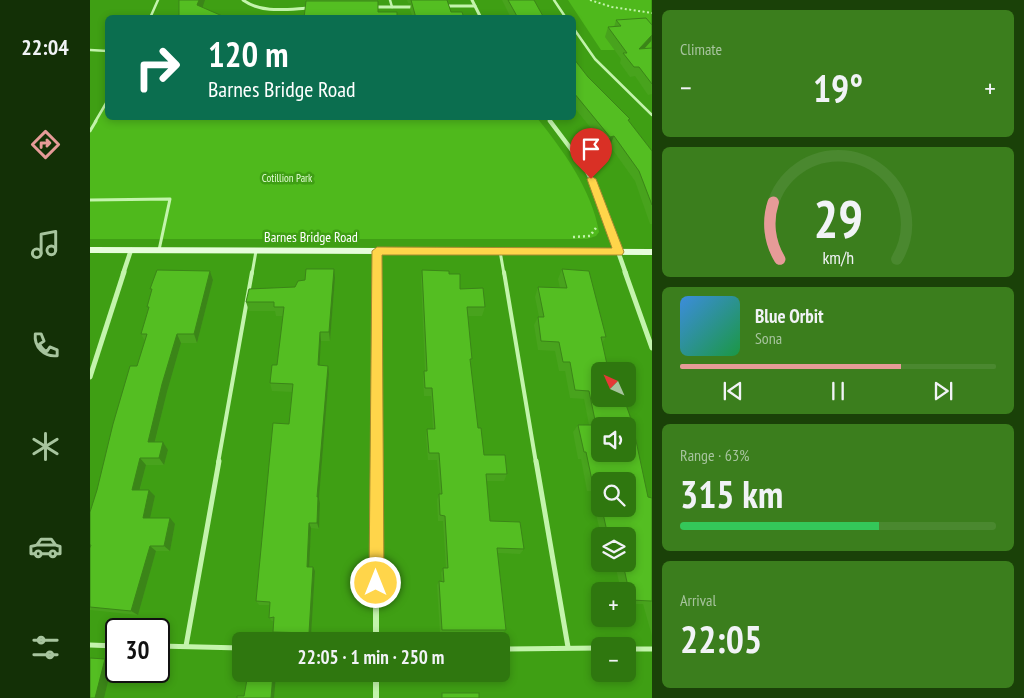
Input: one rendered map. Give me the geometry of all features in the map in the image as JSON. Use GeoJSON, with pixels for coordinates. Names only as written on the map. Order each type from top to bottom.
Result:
{"type":"FeatureCollection","features":[{"type":"Feature","properties":{"kind":"street"},"geometry":{"type":"LineString","coordinates":[[243,0],[249,5],[263,8],[312,8]]}},
{"type":"Feature","properties":{"kind":"street"},"geometry":{"type":"LineString","coordinates":[[472,0],[480,15]]}},
{"type":"Feature","properties":{"kind":"street"},"geometry":{"type":"LineString","coordinates":[[438,6],[475,6]]}},
{"type":"Feature","properties":{"kind":"street"},"geometry":{"type":"LineString","coordinates":[[362,7],[420,7]]}},
{"type":"Feature","properties":{"kind":"street"},"geometry":{"type":"LineString","coordinates":[[549,120],[586,169],[596,188],[652,348]]}},
{"type":"Feature","properties":{"kind":"street","name":"Barnes Bridge Road"},"geometry":{"type":"LineString","coordinates":[[90,250],[652,252]]}},
{"type":"Feature","properties":{"kind":"street"},"geometry":{"type":"LineString","coordinates":[[90,377],[131,250]]}},
{"type":"Feature","properties":{"kind":"street"},"geometry":{"type":"LineString","coordinates":[[376,632],[377,251]]}},
{"type":"Feature","properties":{"kind":"street"},"geometry":{"type":"LineString","coordinates":[[376,682],[376,698]]}},
{"type":"Feature","properties":{"kind":"lane"},"geometry":{"type":"LineString","coordinates":[[151,15],[158,0]]}},
{"type":"Feature","properties":{"kind":"lane"},"geometry":{"type":"LineString","coordinates":[[390,0],[392,7]]}},
{"type":"Feature","properties":{"kind":"lane"},"geometry":{"type":"LineString","coordinates":[[554,0],[564,15]]}},
{"type":"Feature","properties":{"kind":"lane"},"geometry":{"type":"LineString","coordinates":[[576,32],[596,59],[652,115]]}},
{"type":"Feature","properties":{"kind":"lane"},"geometry":{"type":"LineString","coordinates":[[90,50],[105,50]]}},
{"type":"Feature","properties":{"kind":"lane"},"geometry":{"type":"LineString","coordinates":[[90,131],[105,105]]}},
{"type":"Feature","properties":{"kind":"lane"},"geometry":{"type":"LineString","coordinates":[[90,200],[170,199],[159,250]]}},
{"type":"Feature","properties":{"kind":"lane"},"geometry":{"type":"LineString","coordinates":[[186,646],[256,251]]}},
{"type":"Feature","properties":{"kind":"lane"},"geometry":{"type":"LineString","coordinates":[[500,251],[568,647]]}},
{"type":"Feature","properties":{"kind":"lane"},"geometry":{"type":"LineString","coordinates":[[90,645],[105,646]]}},
{"type":"Feature","properties":{"kind":"lane"},"geometry":{"type":"LineString","coordinates":[[170,646],[232,648]]}},
{"type":"Feature","properties":{"kind":"lane"},"geometry":{"type":"LineString","coordinates":[[510,649],[591,648]]}},
{"type":"Feature","properties":{"kind":"lane"},"geometry":{"type":"LineString","coordinates":[[636,649],[652,649]]}},
{"type":"Feature","properties":{"kind":"path"},"geometry":{"type":"LineString","coordinates":[[590,0],[599,5],[633,8],[652,13]]}},
{"type":"Feature","properties":{"kind":"path"},"geometry":{"type":"LineString","coordinates":[[565,237],[590,237],[594,235],[596,227]]}},
{"type":"Feature","properties":{"kind":"green space"},"geometry":{"type":"Polygon","coordinates":[[[568,0],[651,0],[651,50],[601,50],[568,0]]]}},
{"type":"Feature","properties":{"kind":"green space","name":"Cotillion Park"},"geometry":{"type":"Polygon","coordinates":[[[105,101],[105,120],[539,120],[557,143],[575,171],[590,201],[599,232],[596,236],[587,239],[90,239],[90,133],[105,101]]]}},
{"type":"Feature","properties":{"kind":"building"},"geometry":{"type":"Polygon","coordinates":[[[179,0],[199,0],[197,5],[220,15],[179,15],[179,0]]]}},
{"type":"Feature","properties":{"kind":"building"},"geometry":{"type":"Polygon","coordinates":[[[411,0],[447,0],[451,12],[462,12],[463,15],[415,15],[411,0]]]}},
{"type":"Feature","properties":{"kind":"building"},"geometry":{"type":"Polygon","coordinates":[[[508,0],[534,0],[542,15],[516,15],[508,0]]]}},
{"type":"Feature","properties":{"kind":"building"},"geometry":{"type":"Polygon","coordinates":[[[306,1],[378,1],[378,12],[397,12],[397,15],[304,15],[306,1]]]}},
{"type":"Feature","properties":{"kind":"building"},"geometry":{"type":"Polygon","coordinates":[[[646,18],[652,25],[652,35],[639,49],[652,48],[652,84],[639,67],[634,67],[623,53],[627,53],[608,27],[621,26],[616,20],[646,18]]]}},
{"type":"Feature","properties":{"kind":"building"},"geometry":{"type":"Polygon","coordinates":[[[576,62],[588,77],[630,119],[628,120],[652,151],[652,205],[639,171],[614,136],[610,137],[576,95],[576,62]]]}},
{"type":"Feature","properties":{"kind":"building"},"geometry":{"type":"Polygon","coordinates":[[[306,269],[334,269],[329,332],[320,332],[318,365],[328,366],[317,497],[317,523],[309,523],[307,567],[313,567],[309,632],[273,632],[274,617],[269,618],[270,602],[256,601],[273,423],[289,424],[293,384],[270,383],[272,365],[277,365],[284,307],[274,307],[274,302],[246,302],[249,289],[295,287],[298,281],[305,280],[306,269]]]}},
{"type":"Feature","properties":{"kind":"building"},"geometry":{"type":"Polygon","coordinates":[[[562,269],[589,271],[606,337],[601,337],[606,362],[591,362],[591,401],[589,391],[575,390],[570,362],[563,362],[559,342],[541,341],[538,317],[544,317],[538,287],[567,288],[562,269]]]}},
{"type":"Feature","properties":{"kind":"building"},"geometry":{"type":"Polygon","coordinates":[[[157,270],[210,271],[194,334],[177,334],[162,384],[148,442],[163,442],[159,458],[140,458],[132,490],[149,490],[143,518],[170,518],[164,546],[150,546],[131,611],[90,607],[90,512],[130,366],[137,366],[147,334],[141,334],[149,307],[147,307],[152,289],[150,289],[157,270]]]}},
{"type":"Feature","properties":{"kind":"building"},"geometry":{"type":"Polygon","coordinates":[[[422,270],[449,271],[449,274],[460,274],[460,289],[483,288],[485,307],[467,307],[472,359],[470,359],[478,428],[481,428],[484,455],[505,455],[507,474],[486,474],[490,521],[520,522],[524,549],[497,548],[506,630],[442,630],[439,581],[444,582],[443,568],[448,568],[445,516],[440,515],[439,494],[442,494],[439,453],[429,453],[427,429],[435,429],[432,388],[425,388],[424,371],[427,371],[422,270]]]}},
{"type":"Feature","properties":{"kind":"building"},"geometry":{"type":"Polygon","coordinates":[[[592,408],[627,408],[630,417],[594,417],[592,408]]]}},
{"type":"Feature","properties":{"kind":"building"},"geometry":{"type":"Polygon","coordinates":[[[578,425],[591,425],[591,462],[636,462],[636,441],[648,497],[652,498],[652,601],[636,600],[636,582],[627,582],[625,572],[636,572],[636,527],[606,527],[604,517],[636,517],[636,472],[591,472],[591,476],[578,425]]]}},
{"type":"Feature","properties":{"kind":"building"},"geometry":{"type":"Polygon","coordinates":[[[90,658],[105,659],[95,698],[90,698],[90,658]]]}},
{"type":"Feature","properties":{"kind":"building"},"geometry":{"type":"Polygon","coordinates":[[[247,682],[272,682],[271,698],[237,698],[237,696],[244,696],[247,682]]]}},
{"type":"Feature","properties":{"kind":"building"},"geometry":{"type":"Polygon","coordinates":[[[442,693],[479,693],[479,698],[442,698],[442,693]]]}},
{"type":"Feature","properties":{"kind":"route"},"geometry":{"type":"LineString","coordinates":[[376,583],[377,251],[618,252],[596,188],[591,179]]}}]}
